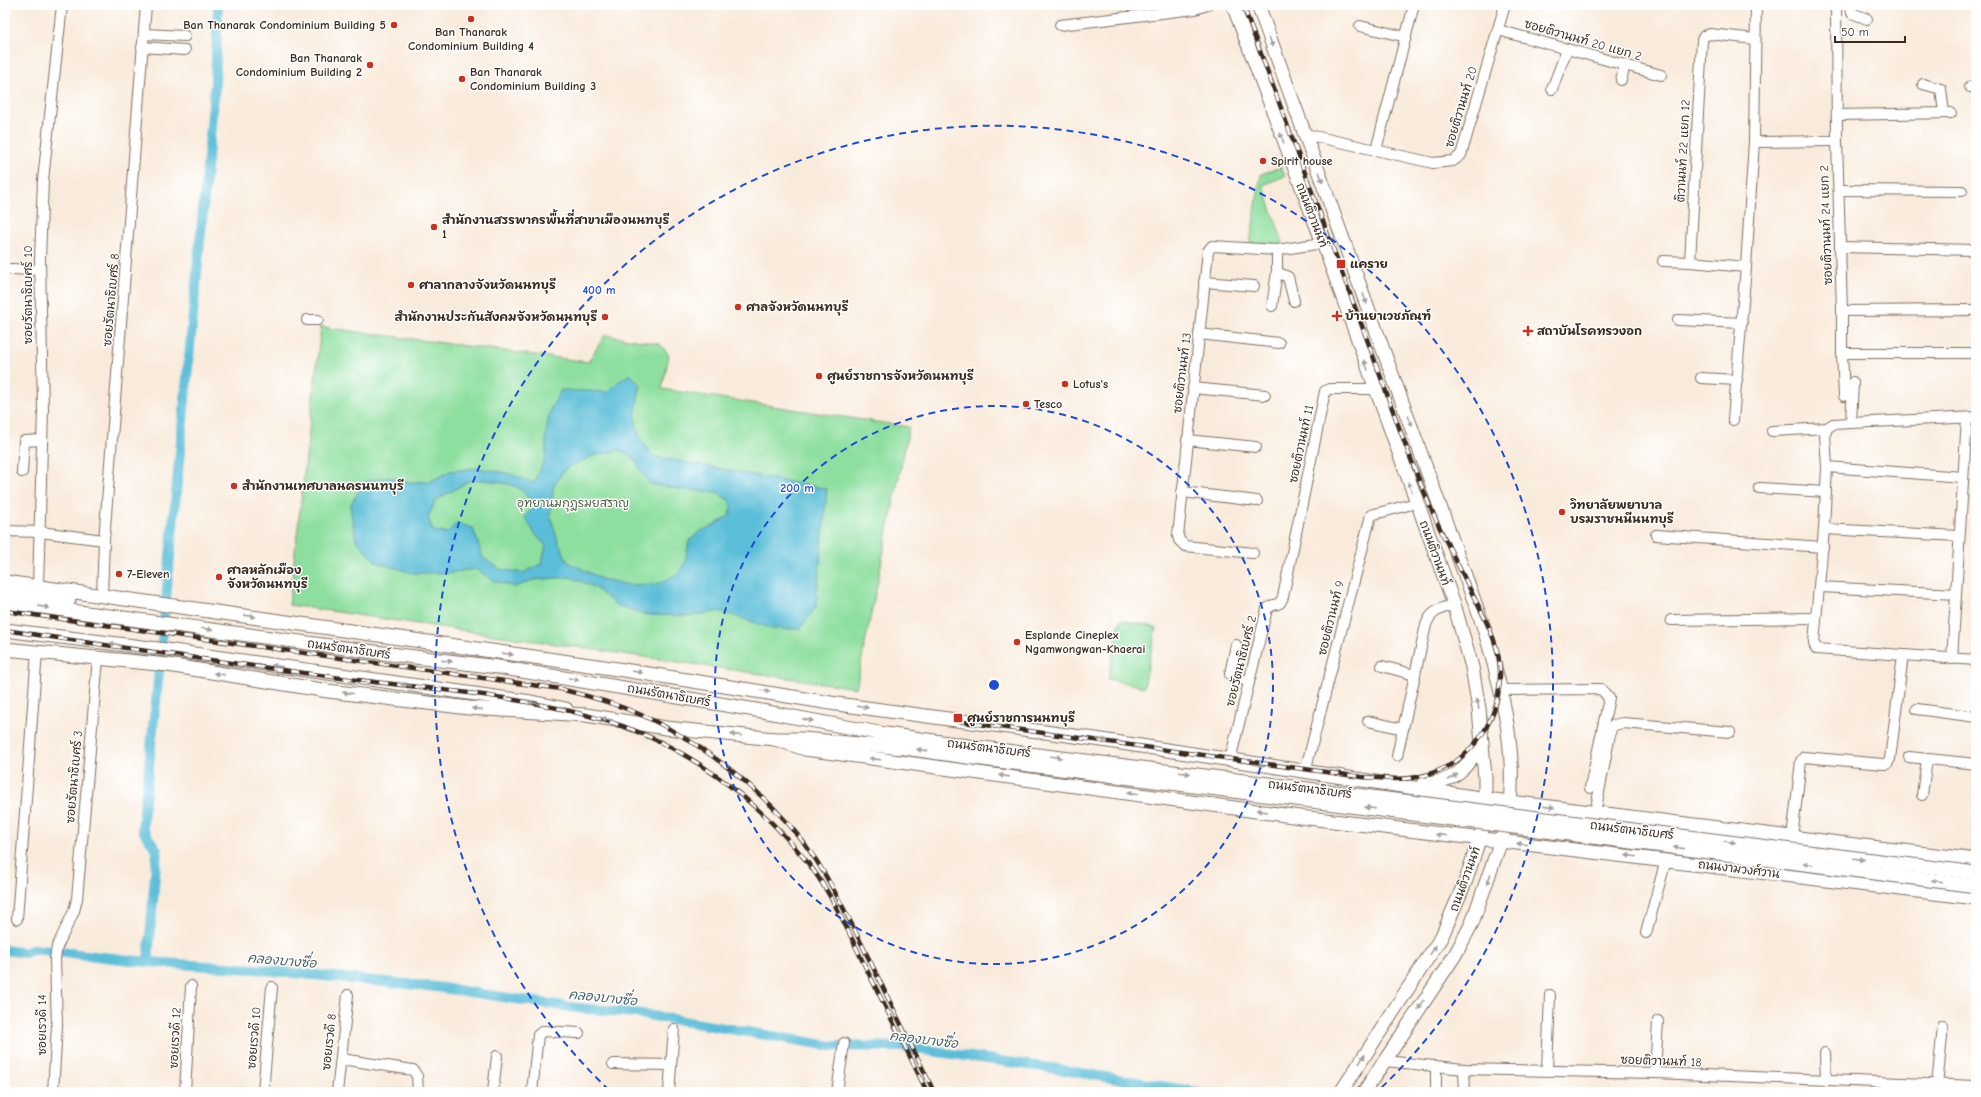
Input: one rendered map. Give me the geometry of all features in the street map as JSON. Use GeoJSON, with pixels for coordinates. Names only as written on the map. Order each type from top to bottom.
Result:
{"type":"FeatureCollection","features":[{"type":"Feature","properties":{"kind":"main road","name":"ถนนติวานนท์"},"geometry":{"type":"LineString","coordinates":[[1233,5],[1454,604],[1472,667],[1479,709],[1486,803],[1485,821],[1466,880],[1442,936],[1341,1092]]}},
{"type":"Feature","properties":{"kind":"main road","name":"ถนนติวานนท์"},"geometry":{"type":"LineString","coordinates":[[1258,5],[1418,445],[1471,586],[1488,640],[1501,690],[1512,774],[1510,803],[1502,838],[1472,923],[1454,955],[1364,1092]]}},
{"type":"Feature","properties":{"kind":"main road"},"geometry":{"type":"LineString","coordinates":[[1397,452],[1418,445]]}},
{"type":"Feature","properties":{"kind":"main road","name":"ถนนรัตนาธิเบศร์"},"geometry":{"type":"LineString","coordinates":[[5,582],[612,668],[824,701],[1082,737],[1366,781],[1486,803],[1510,803]]}},
{"type":"Feature","properties":{"kind":"main road"},"geometry":{"type":"LineString","coordinates":[[5,592],[78,600],[106,597]]}},
{"type":"Feature","properties":{"kind":"main road"},"geometry":{"type":"LineString","coordinates":[[130,600],[162,624]]}},
{"type":"Feature","properties":{"kind":"main road","name":"ถนนรัตนาธิเบศร์"},"geometry":{"type":"LineString","coordinates":[[5,602],[162,624],[498,667],[756,710],[975,752],[1976,886]]}},
{"type":"Feature","properties":{"kind":"main road","name":"ถนนรัตนาธิเบศร์"},"geometry":{"type":"LineString","coordinates":[[5,630],[160,649],[544,704],[568,709],[586,715]]}},
{"type":"Feature","properties":{"kind":"main road"},"geometry":{"type":"LineString","coordinates":[[5,642],[58,650],[72,656]]}},
{"type":"Feature","properties":{"kind":"main road","name":"ถนนรัตนาธิเบศร์"},"geometry":{"type":"LineString","coordinates":[[5,649],[168,665],[328,691],[469,708],[586,715],[666,728],[775,739],[803,739],[904,748],[975,752],[1976,873]]}},
{"type":"Feature","properties":{"kind":"main road","name":"ถนนรัตนาธิเบศร์"},"geometry":{"type":"LineString","coordinates":[[775,739],[812,750],[1300,817],[1480,840],[1502,838]]}},
{"type":"Feature","properties":{"kind":"main road"},"geometry":{"type":"LineString","coordinates":[[1388,785],[1438,784],[1452,779],[1470,762],[1482,743]]}},
{"type":"Feature","properties":{"kind":"main road"},"geometry":{"type":"LineString","coordinates":[[1300,817],[1321,810],[1327,796],[1322,781],[1306,772]]}},
{"type":"Feature","properties":{"kind":"main road"},"geometry":{"type":"LineString","coordinates":[[1366,781],[1378,794],[1395,805],[1474,816],[1485,821],[1502,838]]}},
{"type":"Feature","properties":{"kind":"main road"},"geometry":{"type":"LineString","coordinates":[[1486,803],[1507,817],[1518,822],[1580,834],[1590,840],[1603,853]]}},
{"type":"Feature","properties":{"kind":"main road"},"geometry":{"type":"LineString","coordinates":[[1510,803],[1976,860]]}},
{"type":"Feature","properties":{"kind":"main road","name":"ถนนงามวงศ์วาน"},"geometry":{"type":"LineString","coordinates":[[1502,838],[1603,853],[1976,898]]}},
{"type":"Feature","properties":{"kind":"street","name":"ซอยรัตนาธิเบศร์ 10"},"geometry":{"type":"LineString","coordinates":[[38,587],[42,440],[40,270],[44,180],[62,5]]}},
{"type":"Feature","properties":{"kind":"street","name":"ซอยรัตนาธิเบศร์ 8"},"geometry":{"type":"LineString","coordinates":[[106,597],[104,540],[146,5]]}},
{"type":"Feature","properties":{"kind":"street"},"geometry":{"type":"LineString","coordinates":[[1060,25],[1196,9],[1207,5]]}},
{"type":"Feature","properties":{"kind":"street"},"geometry":{"type":"LineString","coordinates":[[1376,150],[1414,5]]}},
{"type":"Feature","properties":{"kind":"street","name":"ซอยติวานนท์ 20"},"geometry":{"type":"LineString","coordinates":[[1305,134],[1433,163],[1453,160],[1461,155],[1505,5]]}},
{"type":"Feature","properties":{"kind":"street"},"geometry":{"type":"LineString","coordinates":[[1733,420],[1742,324],[1754,142],[1756,5]]}},
{"type":"Feature","properties":{"kind":"street","name":"ซอยติวานนท์ 24 แยก 2"},"geometry":{"type":"LineString","coordinates":[[1836,5],[1838,190],[1844,396]]}},
{"type":"Feature","properties":{"kind":"street"},"geometry":{"type":"LineString","coordinates":[[1851,5],[1852,14],[1867,19]]}},
{"type":"Feature","properties":{"kind":"street"},"geometry":{"type":"LineString","coordinates":[[1360,26],[1406,37]]}},
{"type":"Feature","properties":{"kind":"street","name":"ซอยติวานนท์ 20 แยก 2"},"geometry":{"type":"LineString","coordinates":[[1498,30],[1661,76]]}},
{"type":"Feature","properties":{"kind":"street"},"geometry":{"type":"LineString","coordinates":[[144,34],[185,36]]}},
{"type":"Feature","properties":{"kind":"street","name":"ติวานนท์ 22 แยก 12"},"geometry":{"type":"LineString","coordinates":[[1690,262],[1702,40],[1704,36],[1710,34],[1755,39]]}},
{"type":"Feature","properties":{"kind":"street"},"geometry":{"type":"LineString","coordinates":[[142,47],[185,50]]}},
{"type":"Feature","properties":{"kind":"street"},"geometry":{"type":"LineString","coordinates":[[1552,89],[1567,49]]}},
{"type":"Feature","properties":{"kind":"street"},"geometry":{"type":"LineString","coordinates":[[1621,80],[1625,65]]}},
{"type":"Feature","properties":{"kind":"street"},"geometry":{"type":"LineString","coordinates":[[1837,115],[1947,113],[1941,89],[1923,84]]}},
{"type":"Feature","properties":{"kind":"street"},"geometry":{"type":"LineString","coordinates":[[1754,142],[1837,141]]}},
{"type":"Feature","properties":{"kind":"street"},"geometry":{"type":"LineString","coordinates":[[1838,190],[1962,191]]}},
{"type":"Feature","properties":{"kind":"street","name":"ซอยติวานนท์ 13"},"geometry":{"type":"LineString","coordinates":[[1253,553],[1185,546],[1179,540],[1178,536],[1208,250],[1212,246],[1277,250],[1322,243]]}},
{"type":"Feature","properties":{"kind":"street"},"geometry":{"type":"LineString","coordinates":[[1840,247],[1976,250]]}},
{"type":"Feature","properties":{"kind":"street"},"geometry":{"type":"LineString","coordinates":[[1272,306],[1277,272],[1277,250]]}},
{"type":"Feature","properties":{"kind":"street"},"geometry":{"type":"LineString","coordinates":[[1664,261],[1746,267]]}},
{"type":"Feature","properties":{"kind":"street"},"geometry":{"type":"LineString","coordinates":[[11,269],[40,270]]}},
{"type":"Feature","properties":{"kind":"street"},"geometry":{"type":"LineString","coordinates":[[1277,272],[1288,277],[1294,301]]}},
{"type":"Feature","properties":{"kind":"street"},"geometry":{"type":"LineString","coordinates":[[1204,282],[1254,286]]}},
{"type":"Feature","properties":{"kind":"street"},"geometry":{"type":"LineString","coordinates":[[1842,311],[1976,310]]}},
{"type":"Feature","properties":{"kind":"street"},"geometry":{"type":"LineString","coordinates":[[307,320],[318,320]]}},
{"type":"Feature","properties":{"kind":"street"},"geometry":{"type":"LineString","coordinates":[[1678,320],[1742,324]]}},
{"type":"Feature","properties":{"kind":"street"},"geometry":{"type":"LineString","coordinates":[[1199,334],[1279,343]]}},
{"type":"Feature","properties":{"kind":"street"},"geometry":{"type":"LineString","coordinates":[[1842,353],[1976,353]]}},
{"type":"Feature","properties":{"kind":"street"},"geometry":{"type":"LineString","coordinates":[[1701,378],[1737,380]]}},
{"type":"Feature","properties":{"kind":"street"},"geometry":{"type":"LineString","coordinates":[[1851,423],[1853,382]]}},
{"type":"Feature","properties":{"kind":"street"},"geometry":{"type":"LineString","coordinates":[[1193,388],[1265,395]]}},
{"type":"Feature","properties":{"kind":"street","name":"ซอยติวานนท์ 11"},"geometry":{"type":"LineString","coordinates":[[1292,552],[1325,391],[1330,389],[1375,389]]}},
{"type":"Feature","properties":{"kind":"street"},"geometry":{"type":"LineString","coordinates":[[1772,431],[1827,428],[1833,424],[1971,417],[1963,477],[1952,659]]}},
{"type":"Feature","properties":{"kind":"street"},"geometry":{"type":"LineString","coordinates":[[1827,428],[1825,435],[1827,467],[1823,547],[1814,643],[1816,649],[1976,660]]}},
{"type":"Feature","properties":{"kind":"street"},"geometry":{"type":"LineString","coordinates":[[22,472],[24,441],[42,440]]}},
{"type":"Feature","properties":{"kind":"street"},"geometry":{"type":"LineString","coordinates":[[1188,440],[1256,447]]}},
{"type":"Feature","properties":{"kind":"street"},"geometry":{"type":"LineString","coordinates":[[1827,467],[1963,477]]}},
{"type":"Feature","properties":{"kind":"street"},"geometry":{"type":"LineString","coordinates":[[1759,488],[1826,492]]}},
{"type":"Feature","properties":{"kind":"street"},"geometry":{"type":"LineString","coordinates":[[1182,492],[1257,501]]}},
{"type":"Feature","properties":{"kind":"street","name":"ซอยติวานนท์ 9"},"geometry":{"type":"LineString","coordinates":[[1306,772],[1371,515],[1416,502]]}},
{"type":"Feature","properties":{"kind":"street"},"geometry":{"type":"LineString","coordinates":[[1824,529],[1959,536]]}},
{"type":"Feature","properties":{"kind":"street"},"geometry":{"type":"LineString","coordinates":[[5,531],[40,532],[104,540]]}},
{"type":"Feature","properties":{"kind":"street"},"geometry":{"type":"LineString","coordinates":[[1656,535],[1823,547]]}},
{"type":"Feature","properties":{"kind":"street","name":"ซอยรัตนาธิเบศร์ 2"},"geometry":{"type":"LineString","coordinates":[[1230,760],[1267,609],[1270,606],[1280,603],[1283,597],[1292,552]]}},
{"type":"Feature","properties":{"kind":"street"},"geometry":{"type":"LineString","coordinates":[[1820,587],[1956,594]]}},
{"type":"Feature","properties":{"kind":"street"},"geometry":{"type":"LineString","coordinates":[[1397,756],[1429,616],[1435,611],[1454,604]]}},
{"type":"Feature","properties":{"kind":"street"},"geometry":{"type":"LineString","coordinates":[[1672,620],[1816,618]]}},
{"type":"Feature","properties":{"kind":"street"},"geometry":{"type":"LineString","coordinates":[[1236,645],[1230,674],[1249,682]]}},
{"type":"Feature","properties":{"kind":"street"},"geometry":{"type":"LineString","coordinates":[[18,919],[37,652]]}},
{"type":"Feature","properties":{"kind":"street"},"geometry":{"type":"LineString","coordinates":[[1792,838],[1801,761],[1804,757],[1887,764],[1890,759],[1903,655]]}},
{"type":"Feature","properties":{"kind":"street","name":"ซอยรัตนาธิเบศร์ 3"},"geometry":{"type":"LineString","coordinates":[[57,947],[74,911],[77,899],[98,658]]}},
{"type":"Feature","properties":{"kind":"street"},"geometry":{"type":"LineString","coordinates":[[1382,666],[1415,675]]}},
{"type":"Feature","properties":{"kind":"street"},"geometry":{"type":"LineString","coordinates":[[1501,690],[1601,689],[1609,698],[1590,788]]}},
{"type":"Feature","properties":{"kind":"street"},"geometry":{"type":"LineString","coordinates":[[1917,709],[1976,717]]}},
{"type":"Feature","properties":{"kind":"street"},"geometry":{"type":"LineString","coordinates":[[1368,721],[1403,729]]}},
{"type":"Feature","properties":{"kind":"street"},"geometry":{"type":"LineString","coordinates":[[1595,813],[1611,729],[1614,725],[1623,724],[1730,732]]}},
{"type":"Feature","properties":{"kind":"street"},"geometry":{"type":"LineString","coordinates":[[1909,757],[1976,764]]}},
{"type":"Feature","properties":{"kind":"street"},"geometry":{"type":"LineString","coordinates":[[1922,795],[1927,759]]}},
{"type":"Feature","properties":{"kind":"street"},"geometry":{"type":"LineString","coordinates":[[1646,933],[1666,860]]}},
{"type":"Feature","properties":{"kind":"street","name":"ซอยเรวดี 14"},"geometry":{"type":"LineString","coordinates":[[53,1092],[57,1025],[55,959],[57,947]]}},
{"type":"Feature","properties":{"kind":"street","name":"ซอยเรวดี 12"},"geometry":{"type":"LineString","coordinates":[[185,1092],[191,986]]}},
{"type":"Feature","properties":{"kind":"street","name":"ซอยเรวดี 10"},"geometry":{"type":"LineString","coordinates":[[262,1092],[272,987]]}},
{"type":"Feature","properties":{"kind":"street","name":"ซอยเรวดี 8"},"geometry":{"type":"LineString","coordinates":[[337,1092],[348,994]]}},
{"type":"Feature","properties":{"kind":"street"},"geometry":{"type":"LineString","coordinates":[[1547,1070],[1550,995]]}},
{"type":"Feature","properties":{"kind":"street"},"geometry":{"type":"LineString","coordinates":[[1655,1073],[1658,1021]]}},
{"type":"Feature","properties":{"kind":"street"},"geometry":{"type":"LineString","coordinates":[[1937,1086],[1943,1026]]}},
{"type":"Feature","properties":{"kind":"street"},"geometry":{"type":"LineString","coordinates":[[669,1092],[674,1029]]}},
{"type":"Feature","properties":{"kind":"street"},"geometry":{"type":"LineString","coordinates":[[532,1092],[538,1035],[543,1031],[579,1034]]}},
{"type":"Feature","properties":{"kind":"street"},"geometry":{"type":"LineString","coordinates":[[837,1092],[844,1043]]}},
{"type":"Feature","properties":{"kind":"street"},"geometry":{"type":"LineString","coordinates":[[1825,1053],[1826,1080]]}},
{"type":"Feature","properties":{"kind":"street"},"geometry":{"type":"LineString","coordinates":[[493,1092],[497,1056]]}},
{"type":"Feature","properties":{"kind":"street"},"geometry":{"type":"LineString","coordinates":[[341,1059],[413,1070],[417,1076],[418,1092]]}},
{"type":"Feature","properties":{"kind":"street","name":"ซอยติวานนท์ 18"},"geometry":{"type":"LineString","coordinates":[[1385,1061],[1464,1069],[1655,1073],[1937,1086],[1976,1086]]}},
{"type":"Feature","properties":{"kind":"street"},"geometry":{"type":"LineString","coordinates":[[613,1064],[671,1066]]}},
{"type":"Feature","properties":{"kind":"street"},"geometry":{"type":"LineString","coordinates":[[1436,1066],[1436,1092]]}},
{"type":"Feature","properties":{"kind":"street"},"geometry":{"type":"LineString","coordinates":[[1464,1069],[1465,1092]]}},
{"type":"Feature","properties":{"kind":"street"},"geometry":{"type":"LineString","coordinates":[[1846,1081],[1846,1092]]}},
{"type":"Feature","properties":{"kind":"green space"},"geometry":{"type":"Polygon","coordinates":[[[1281,167],[1285,176],[1263,185],[1284,246],[1250,243],[1261,174],[1281,167]]]}},
{"type":"Feature","properties":{"kind":"green space","name":"อุทยานมกุฎรมยสราญ"},"geometry":{"type":"Polygon","coordinates":[[[321,327],[588,362],[605,335],[660,344],[669,355],[662,389],[909,427],[856,688],[289,605],[321,327]]]}},
{"type":"Feature","properties":{"kind":"green space"},"geometry":{"type":"Polygon","coordinates":[[[1120,620],[1156,627],[1144,687],[1108,679],[1120,620]]]}},
{"type":"Feature","properties":{"kind":"water"},"geometry":{"type":"Polygon","coordinates":[[[630,374],[641,385],[636,422],[641,438],[652,456],[827,489],[816,607],[800,629],[773,629],[720,611],[691,616],[647,615],[616,605],[594,587],[570,577],[533,580],[515,587],[494,581],[476,569],[447,573],[412,573],[376,562],[356,540],[350,506],[364,482],[388,477],[411,482],[431,481],[450,471],[477,468],[507,473],[534,483],[546,456],[546,433],[550,410],[561,390],[608,392],[618,382],[630,374]],[[619,450],[593,456],[566,468],[554,485],[550,515],[558,541],[568,562],[602,579],[630,585],[657,584],[678,574],[685,562],[689,541],[699,532],[715,525],[730,515],[731,502],[717,492],[685,490],[650,484],[632,456],[619,450]],[[484,480],[469,481],[436,500],[428,517],[433,531],[447,533],[457,523],[473,528],[483,558],[500,569],[523,573],[541,564],[546,546],[535,534],[525,517],[532,508],[525,494],[514,486],[484,480]]]}},
{"type":"Feature","properties":{"kind":"waterway"},"geometry":{"type":"LineString","coordinates":[[148,962],[157,850],[142,829],[158,682],[215,84],[218,5]]}},
{"type":"Feature","properties":{"kind":"waterway","name":"คลองบางซื่อ"},"geometry":{"type":"LineString","coordinates":[[5,950],[25,953],[34,949],[148,962],[254,969],[436,987],[576,1008],[635,1013],[831,1046],[903,1047],[1057,1069],[1197,1092]]}},
{"type":"Feature","properties":{"kind":"railway"},"geometry":{"type":"LineString","coordinates":[[956,721],[1362,777],[1396,779],[1417,777],[1435,772],[1451,764],[1465,754],[1477,741],[1494,711],[1500,675],[1498,652],[1490,630],[1428,502],[1243,5]]}},
{"type":"Feature","properties":{"kind":"railway"},"geometry":{"type":"LineString","coordinates":[[5,611],[561,689],[613,704],[641,715],[670,730],[699,747],[753,788],[777,811],[798,835],[832,886],[934,1092]]}},
{"type":"Feature","properties":{"kind":"railway"},"geometry":{"type":"LineString","coordinates":[[5,630],[333,677],[437,689],[542,705],[610,722],[639,732],[667,745],[719,778],[744,797],[788,840],[817,875],[839,913],[927,1092]]}},
{"type":"Feature","properties":{"kind":"place","name":"Ban Thanarak Condominium Building 4"},"geometry":{"type":"Point","coordinates":[471,19]}},
{"type":"Feature","properties":{"kind":"place","name":"Ban Thanarak Condominium Building 5"},"geometry":{"type":"Point","coordinates":[394,25]}},
{"type":"Feature","properties":{"kind":"place","name":"Ban Thanarak Condominium Building 2"},"geometry":{"type":"Point","coordinates":[370,65]}},
{"type":"Feature","properties":{"kind":"place","name":"Ban Thanarak Condominium Building 3"},"geometry":{"type":"Point","coordinates":[462,79]}},
{"type":"Feature","properties":{"kind":"place","name":"Spirit house"},"geometry":{"type":"Point","coordinates":[1263,161]}},
{"type":"Feature","properties":{"kind":"place","name":"สำนักงานสรรพากรพื้นที่สาขาเมืองนนทบุรี 1"},"geometry":{"type":"Point","coordinates":[434,227]}},
{"type":"Feature","properties":{"kind":"place","name":"แคราย"},"geometry":{"type":"Point","coordinates":[1341,264]}},
{"type":"Feature","properties":{"kind":"place","name":"ศาลากลางจังหวัดนนทบุรี"},"geometry":{"type":"Point","coordinates":[411,285]}},
{"type":"Feature","properties":{"kind":"place","name":"ศาลจังหวัดนนทบุรี"},"geometry":{"type":"Point","coordinates":[738,307]}},
{"type":"Feature","properties":{"kind":"place","name":"บ้านยาเวชภัณฑ์"},"geometry":{"type":"Point","coordinates":[1337,316]}},
{"type":"Feature","properties":{"kind":"place","name":"สำนักงานประกันสังคมจังหวัดนนทบุรี"},"geometry":{"type":"Point","coordinates":[605,317]}},
{"type":"Feature","properties":{"kind":"place","name":"สถาบันโรคทรวงอก"},"geometry":{"type":"Point","coordinates":[1528,331]}},
{"type":"Feature","properties":{"kind":"place","name":"ศูนย์ราชการจังหวัดนนทบุรี"},"geometry":{"type":"Point","coordinates":[819,376]}},
{"type":"Feature","properties":{"kind":"place","name":"Lotus's"},"geometry":{"type":"Point","coordinates":[1065,384]}},
{"type":"Feature","properties":{"kind":"place","name":"Tesco"},"geometry":{"type":"Point","coordinates":[1026,404]}},
{"type":"Feature","properties":{"kind":"place","name":"สำนักงานเทศบาลนครนนทบุรี"},"geometry":{"type":"Point","coordinates":[234,486]}},
{"type":"Feature","properties":{"kind":"place","name":"วิทยาลัยพยาบาล บรมราชนนีนนทบุรี"},"geometry":{"type":"Point","coordinates":[1562,512]}},
{"type":"Feature","properties":{"kind":"place","name":"7-Eleven"},"geometry":{"type":"Point","coordinates":[119,574]}},
{"type":"Feature","properties":{"kind":"place","name":"ศาลหลักเมือง จังหวัดนนทบุรี"},"geometry":{"type":"Point","coordinates":[219,577]}},
{"type":"Feature","properties":{"kind":"place","name":"Esplande Cineplex Ngamwongwan-Khaerai"},"geometry":{"type":"Point","coordinates":[1017,642]}},
{"type":"Feature","properties":{"kind":"place","name":"ศูนย์ราชการนนทบุรี"},"geometry":{"type":"Point","coordinates":[958,718]}}]}
